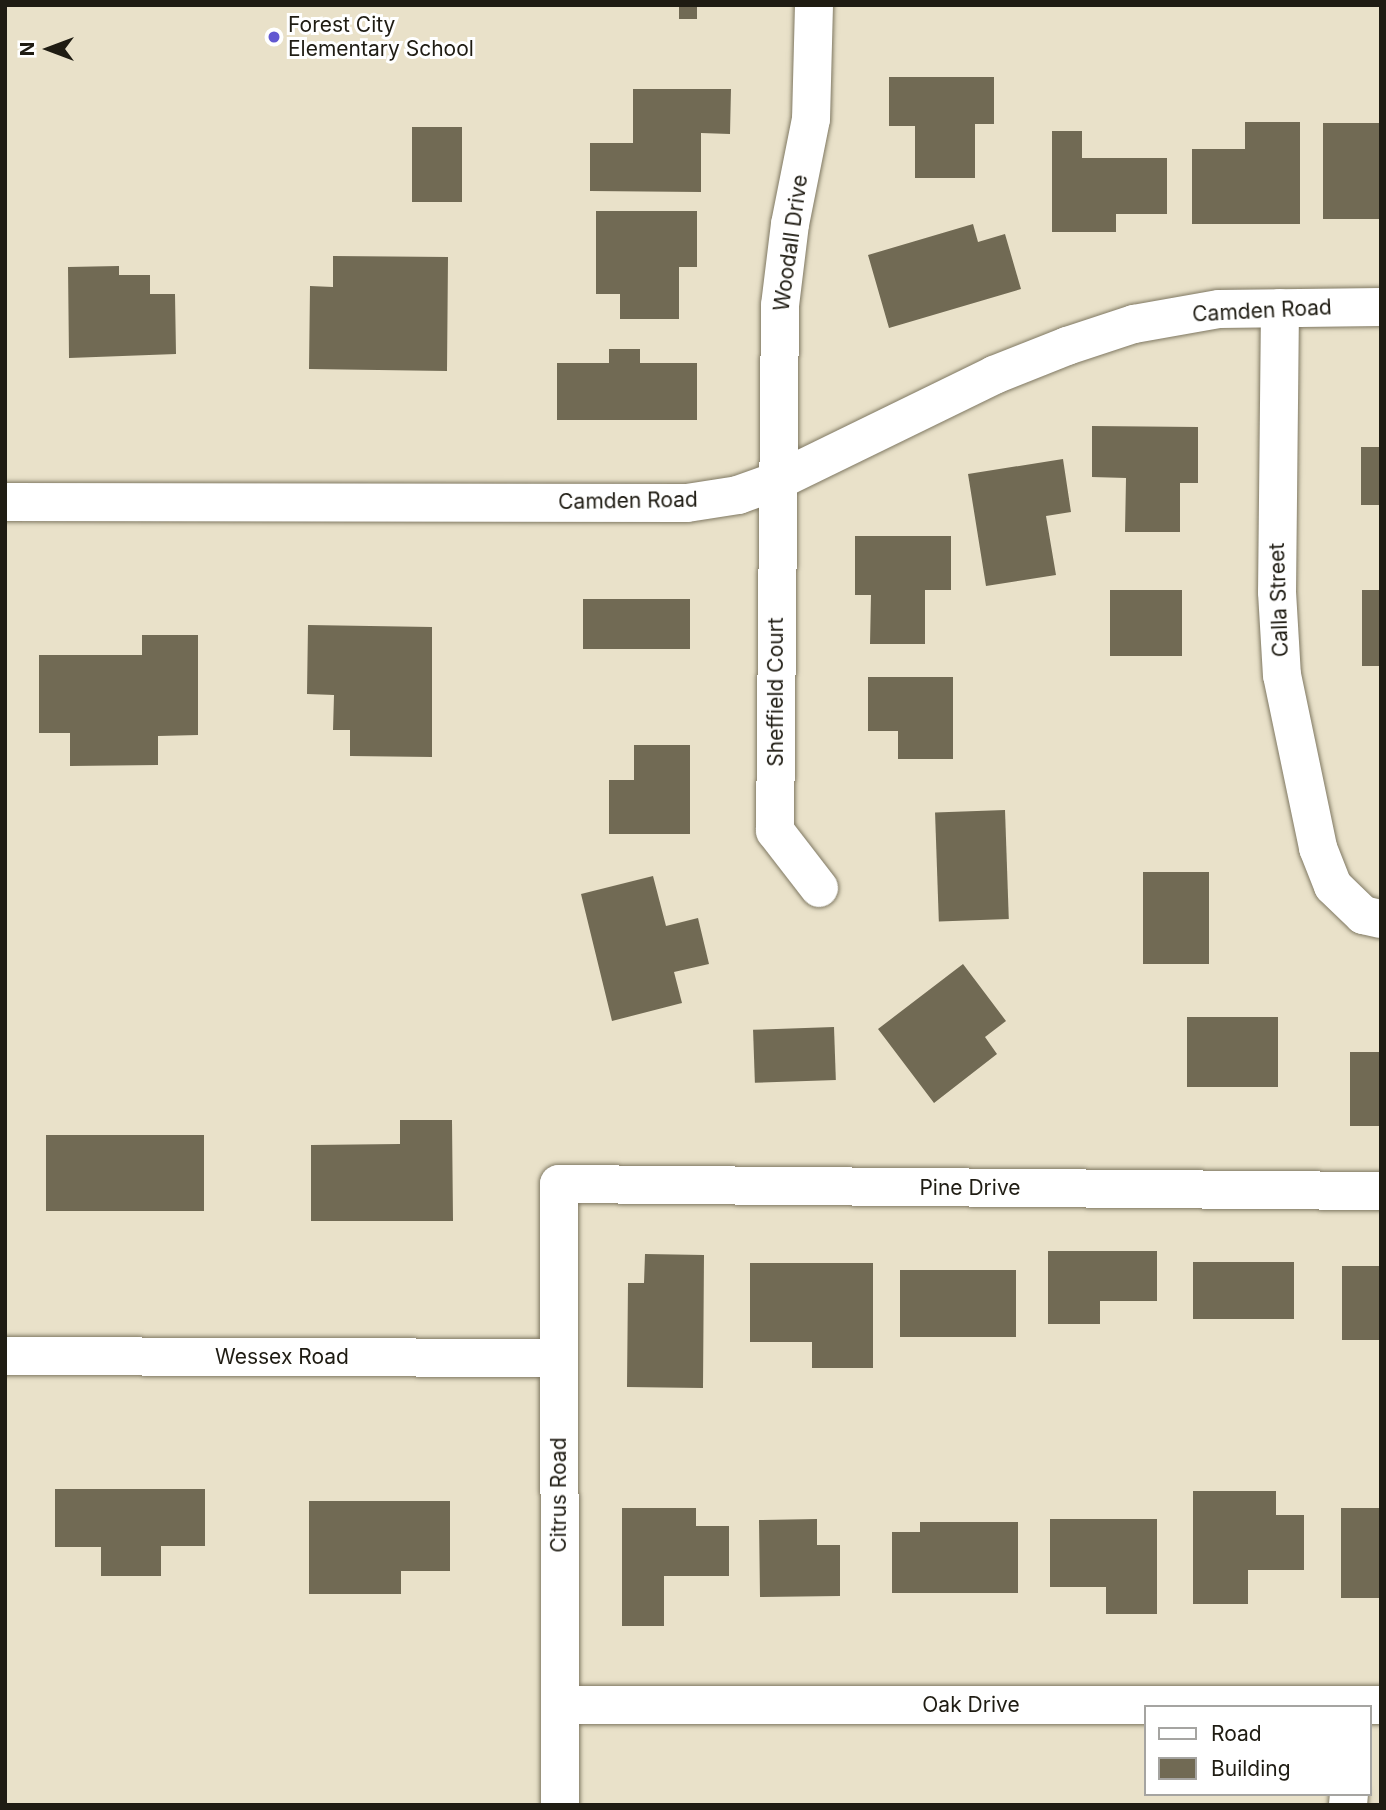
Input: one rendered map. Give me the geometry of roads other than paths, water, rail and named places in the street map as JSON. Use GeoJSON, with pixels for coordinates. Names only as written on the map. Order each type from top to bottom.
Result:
{"type":"FeatureCollection","features":[{"type":"Feature","properties":{"kind":"street","name":"Woodall Drive"},"geometry":{"type":"LineString","coordinates":[[777,481],[780,305],[790,224],[811,119],[814,5]]}},
{"type":"Feature","properties":{"kind":"street","name":"Camden Road"},"geometry":{"type":"LineString","coordinates":[[5,502],[688,503],[738,495],[777,481],[995,375],[1067,346],[1134,324],[1219,309],[1381,307]]}},
{"type":"Feature","properties":{"kind":"street","name":"Calla Street"},"geometry":{"type":"LineString","coordinates":[[1280,308],[1277,592],[1282,675],[1318,848],[1333,886],[1363,915],[1381,919]]}},
{"type":"Feature","properties":{"kind":"street","name":"Sheffield Court"},"geometry":{"type":"LineString","coordinates":[[777,481],[775,831],[820,888]]}},
{"type":"Feature","properties":{"kind":"street","name":"Pine Drive"},"geometry":{"type":"LineString","coordinates":[[559,1184],[1381,1191]]}},
{"type":"Feature","properties":{"kind":"street","name":"Citrus Road"},"geometry":{"type":"LineString","coordinates":[[559,1184],[560,1805]]}},
{"type":"Feature","properties":{"kind":"street","name":"Wessex Road"},"geometry":{"type":"LineString","coordinates":[[5,1356],[558,1358]]}},
{"type":"Feature","properties":{"kind":"street","name":"Oak Drive"},"geometry":{"type":"LineString","coordinates":[[560,1705],[1144,1706]]}},
{"type":"Feature","properties":{"kind":"place","name":"Forest City Elementary School"},"geometry":{"type":"Point","coordinates":[274,37]}}]}
